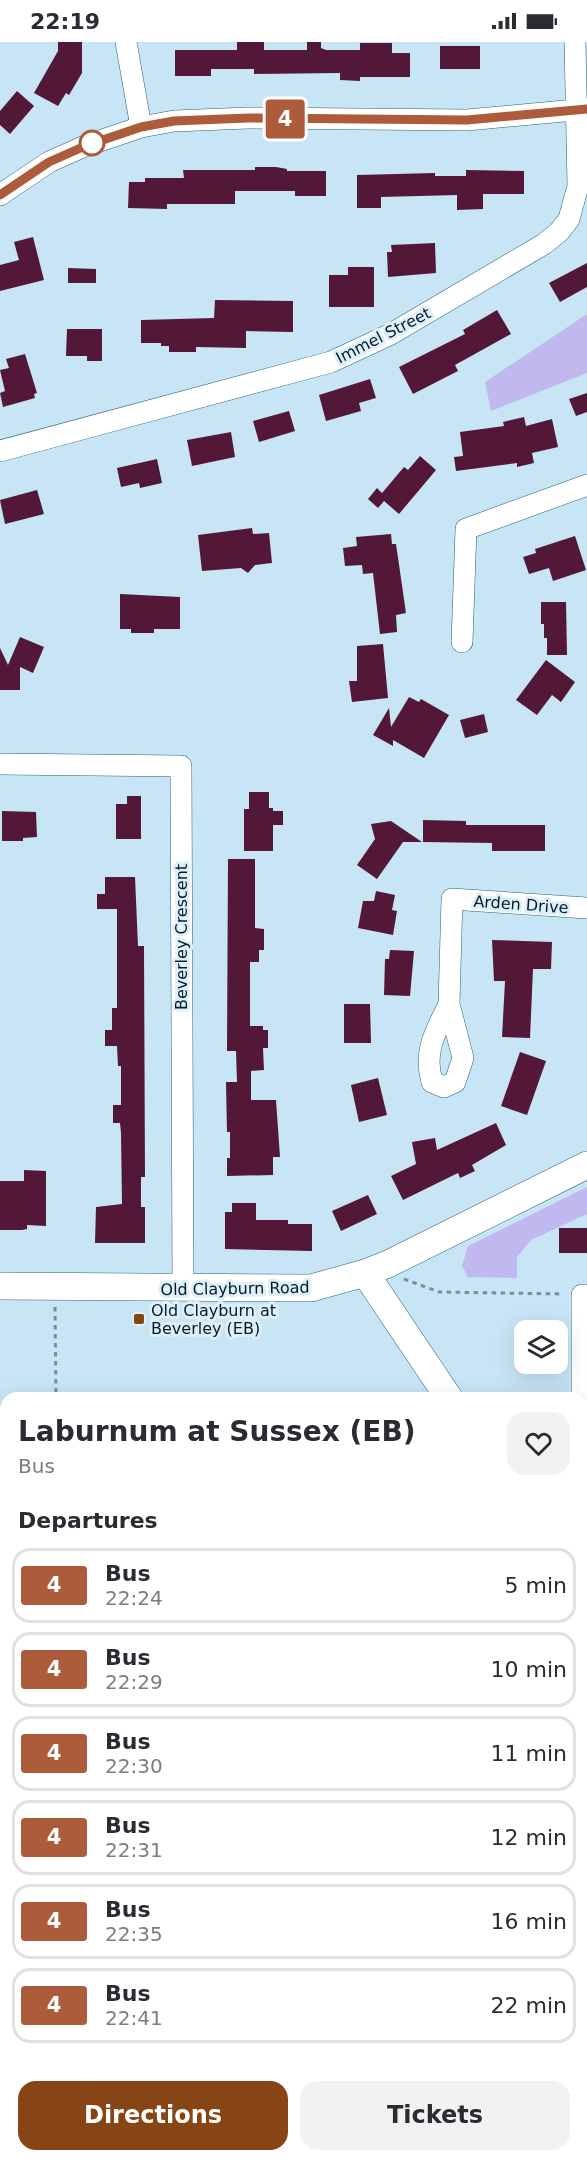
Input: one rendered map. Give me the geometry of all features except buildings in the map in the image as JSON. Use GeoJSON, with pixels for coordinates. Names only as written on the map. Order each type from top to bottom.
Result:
{"type":"FeatureCollection","features":[{"type":"Feature","properties":{"kind":"main road","name":"Old Clayburn Road"},"geometry":{"type":"LineString","coordinates":[[0,1286],[183,1289],[310,1288],[377,1268],[587,1165]]}},
{"type":"Feature","properties":{"kind":"main road"},"geometry":{"type":"LineString","coordinates":[[377,1268],[446,1392]]}},
{"type":"Feature","properties":{"kind":"street"},"geometry":{"type":"LineString","coordinates":[[126,42],[141,127]]}},
{"type":"Feature","properties":{"kind":"street","name":"Immel Street"},"geometry":{"type":"LineString","coordinates":[[0,452],[331,362],[372,344],[544,244],[559,232],[569,219],[578,186],[581,110],[574,42]]}},
{"type":"Feature","properties":{"kind":"street"},"geometry":{"type":"LineString","coordinates":[[0,195],[49,162],[85,146],[141,127],[213,118],[467,120],[581,110]]}},
{"type":"Feature","properties":{"kind":"street"},"geometry":{"type":"LineString","coordinates":[[462,642],[466,529],[587,485]]}},
{"type":"Feature","properties":{"kind":"street","name":"Beverley Crescent"},"geometry":{"type":"LineString","coordinates":[[0,764],[181,765],[183,1289]]}},
{"type":"Feature","properties":{"kind":"street","name":"Arden Drive"},"geometry":{"type":"LineString","coordinates":[[449,1004],[452,899],[587,908]]}},
{"type":"Feature","properties":{"kind":"street"},"geometry":{"type":"LineString","coordinates":[[584,1392],[585,1295]]}},
{"type":"Feature","properties":{"kind":"path"},"geometry":{"type":"LineString","coordinates":[[377,1268],[406,1282],[439,1292],[585,1295]]}},
{"type":"Feature","properties":{"kind":"path"},"geometry":{"type":"LineString","coordinates":[[55,1287],[56,1392]]}},
{"type":"Feature","properties":{"kind":"path"},"geometry":{"type":"LineString","coordinates":[[138,1319],[139,1326]]}},
{"type":"Feature","properties":{"kind":"shaded area"},"geometry":{"type":"Polygon","coordinates":[[[587,314],[587,373],[491,411],[485,382],[587,314]]]}},
{"type":"Feature","properties":{"kind":"shaded area"},"geometry":{"type":"Polygon","coordinates":[[[587,1187],[587,1214],[531,1240],[517,1257],[517,1278],[468,1277],[462,1266],[468,1246],[587,1187]]]}},
{"type":"Feature","properties":{"kind":"bus line","name":"4"},"geometry":{"type":"LineString","coordinates":[[0,195],[22,178],[49,162],[85,146],[141,127],[174,121],[248,118],[436,121],[587,109]]}},
{"type":"Feature","properties":{"kind":"place","name":"Old Clayburn at Beverley (EB)"},"geometry":{"type":"Point","coordinates":[139,1319]}}]}
